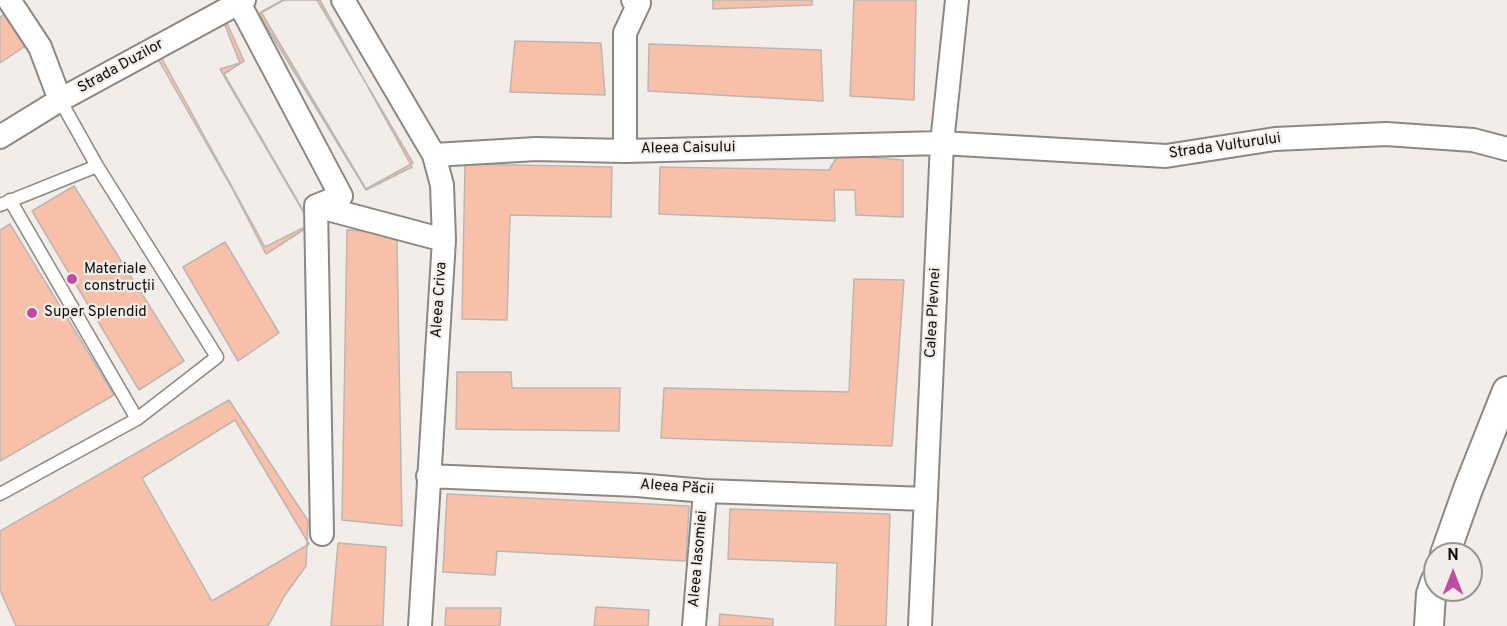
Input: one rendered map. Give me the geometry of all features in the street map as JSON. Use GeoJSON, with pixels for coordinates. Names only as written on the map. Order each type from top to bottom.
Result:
{"type":"FeatureCollection","features":[{"type":"Feature","properties":{"kind":"street"},"geometry":{"type":"LineString","coordinates":[[9,0],[40,47],[60,100]]}},
{"type":"Feature","properties":{"kind":"street","name":"Aleea Criva"},"geometry":{"type":"LineString","coordinates":[[343,0],[434,155],[442,185],[444,240],[420,626]]}},
{"type":"Feature","properties":{"kind":"street"},"geometry":{"type":"LineString","coordinates":[[626,151],[625,33],[639,3],[633,0]]}},
{"type":"Feature","properties":{"kind":"street","name":"Calea Plevnei"},"geometry":{"type":"LineString","coordinates":[[920,626],[942,143],[957,0]]}},
{"type":"Feature","properties":{"kind":"street"},"geometry":{"type":"LineString","coordinates":[[241,1],[341,196],[316,206]]}},
{"type":"Feature","properties":{"kind":"street","name":"Strada Duzilor"},"geometry":{"type":"LineString","coordinates":[[0,137],[60,100],[241,1]]}},
{"type":"Feature","properties":{"kind":"street","name":"Strada Vulturului"},"geometry":{"type":"LineString","coordinates":[[942,143],[1166,156],[1275,139],[1386,134],[1473,140],[1507,149]]}},
{"type":"Feature","properties":{"kind":"street","name":"Aleea Caisului"},"geometry":{"type":"LineString","coordinates":[[434,155],[536,149],[626,151],[942,143]]}},
{"type":"Feature","properties":{"kind":"street"},"geometry":{"type":"LineString","coordinates":[[316,206],[444,240]]}},
{"type":"Feature","properties":{"kind":"street"},"geometry":{"type":"LineString","coordinates":[[316,206],[322,534]]}},
{"type":"Feature","properties":{"kind":"street"},"geometry":{"type":"LineString","coordinates":[[1449,542],[1507,391]]}},
{"type":"Feature","properties":{"kind":"street","name":"Aleea Păcii"},"geometry":{"type":"LineString","coordinates":[[428,476],[638,485],[705,491],[926,499]]}},
{"type":"Feature","properties":{"kind":"street","name":"Aleea Iasomiei"},"geometry":{"type":"LineString","coordinates":[[694,626],[705,491]]}},
{"type":"Feature","properties":{"kind":"street"},"geometry":{"type":"LineString","coordinates":[[1429,626],[1430,602]]}},
{"type":"Feature","properties":{"kind":"lane"},"geometry":{"type":"LineString","coordinates":[[0,494],[137,419],[217,357],[97,166],[60,100]]}},
{"type":"Feature","properties":{"kind":"lane"},"geometry":{"type":"LineString","coordinates":[[97,166],[5,203],[137,419]]}},
{"type":"Feature","properties":{"kind":"building"},"geometry":{"type":"Polygon","coordinates":[[[283,0],[317,0],[413,163],[366,189],[261,12],[283,0]]]}},
{"type":"Feature","properties":{"kind":"building"},"geometry":{"type":"Polygon","coordinates":[[[284,0],[320,0],[412,167],[366,190],[259,14],[284,0]]]}},
{"type":"Feature","properties":{"kind":"building"},"geometry":{"type":"Polygon","coordinates":[[[713,0],[812,0],[812,5],[713,9],[713,0]]]}},
{"type":"Feature","properties":{"kind":"building"},"geometry":{"type":"Polygon","coordinates":[[[854,0],[916,0],[914,100],[850,96],[854,0]]]}},
{"type":"Feature","properties":{"kind":"building"},"geometry":{"type":"Polygon","coordinates":[[[5,14],[27,45],[0,63],[0,17],[5,14]]]}},
{"type":"Feature","properties":{"kind":"building"},"geometry":{"type":"Polygon","coordinates":[[[224,23],[240,63],[220,69],[311,225],[266,254],[233,190],[158,59],[224,23]]]}},
{"type":"Feature","properties":{"kind":"building"},"geometry":{"type":"Polygon","coordinates":[[[227,23],[244,61],[224,74],[311,224],[265,247],[161,57],[227,23]]]}},
{"type":"Feature","properties":{"kind":"building"},"geometry":{"type":"Polygon","coordinates":[[[515,41],[601,43],[605,95],[510,92],[515,41]]]}},
{"type":"Feature","properties":{"kind":"building"},"geometry":{"type":"Polygon","coordinates":[[[649,44],[821,50],[823,101],[648,91],[649,44]]]}},
{"type":"Feature","properties":{"kind":"building"},"geometry":{"type":"Polygon","coordinates":[[[838,155],[903,160],[903,217],[856,215],[855,190],[834,190],[835,221],[659,214],[660,167],[829,170],[838,155]]]}},
{"type":"Feature","properties":{"kind":"building"},"geometry":{"type":"Polygon","coordinates":[[[465,164],[612,167],[611,217],[510,215],[507,320],[462,319],[465,164]]]}},
{"type":"Feature","properties":{"kind":"building"},"geometry":{"type":"Polygon","coordinates":[[[74,186],[184,361],[139,390],[32,211],[74,186]]]}},
{"type":"Feature","properties":{"kind":"building","name":"Super Splendid"},"geometry":{"type":"Polygon","coordinates":[[[10,224],[114,395],[0,461],[0,230],[10,224]]]}},
{"type":"Feature","properties":{"kind":"building"},"geometry":{"type":"Polygon","coordinates":[[[347,230],[385,232],[397,241],[402,526],[342,520],[347,230]]]}},
{"type":"Feature","properties":{"kind":"building"},"geometry":{"type":"Polygon","coordinates":[[[225,242],[279,333],[238,361],[183,267],[225,242]]]}},
{"type":"Feature","properties":{"kind":"building"},"geometry":{"type":"Polygon","coordinates":[[[854,279],[904,280],[892,446],[661,438],[664,388],[849,392],[854,279]]]}},
{"type":"Feature","properties":{"kind":"building"},"geometry":{"type":"Polygon","coordinates":[[[457,372],[511,372],[512,388],[620,388],[619,431],[456,429],[457,372]]]}},
{"type":"Feature","properties":{"kind":"building"},"geometry":{"type":"Polygon","coordinates":[[[229,400],[308,521],[306,566],[285,595],[268,626],[16,626],[0,590],[0,531],[229,400]]]}},
{"type":"Feature","properties":{"kind":"building"},"geometry":{"type":"Polygon","coordinates":[[[235,420],[309,544],[212,601],[142,478],[235,420]]]}},
{"type":"Feature","properties":{"kind":"building"},"geometry":{"type":"Polygon","coordinates":[[[447,494],[689,506],[686,561],[497,551],[495,575],[443,572],[447,494]]]}},
{"type":"Feature","properties":{"kind":"building"},"geometry":{"type":"Polygon","coordinates":[[[730,509],[890,514],[886,626],[835,626],[837,563],[728,559],[730,509]]]}},
{"type":"Feature","properties":{"kind":"building"},"geometry":{"type":"Polygon","coordinates":[[[338,543],[386,547],[383,626],[331,626],[338,543]]]}},
{"type":"Feature","properties":{"kind":"building"},"geometry":{"type":"Polygon","coordinates":[[[596,607],[649,610],[648,626],[594,626],[596,607]]]}},
{"type":"Feature","properties":{"kind":"building"},"geometry":{"type":"Polygon","coordinates":[[[446,608],[501,608],[500,626],[445,626],[446,608]]]}},
{"type":"Feature","properties":{"kind":"building"},"geometry":{"type":"Polygon","coordinates":[[[720,614],[773,619],[773,626],[719,626],[720,614]]]}},
{"type":"Feature","properties":{"kind":"place","name":"Materiale construcții"},"geometry":{"type":"Point","coordinates":[72,279]}},
{"type":"Feature","properties":{"kind":"place","name":"Super Splendid"},"geometry":{"type":"Point","coordinates":[32,313]}}]}
